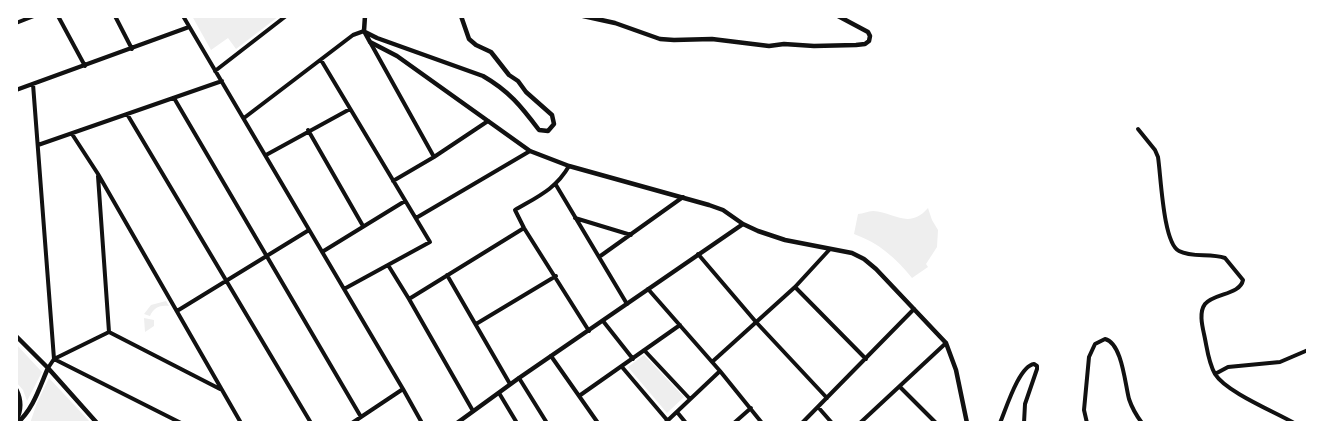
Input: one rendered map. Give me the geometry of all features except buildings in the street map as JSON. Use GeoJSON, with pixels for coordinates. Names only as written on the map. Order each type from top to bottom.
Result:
{"type":"FeatureCollection","features":[{"type":"Feature","properties":{"kind":"main road"},"geometry":{"type":"LineString","coordinates":[[16,390],[20,400],[17,421]]}},
{"type":"Feature","properties":{"kind":"street"},"geometry":{"type":"LineString","coordinates":[[16,23],[34,16]]}},
{"type":"Feature","properties":{"kind":"street"},"geometry":{"type":"LineString","coordinates":[[58,16],[85,66]]}},
{"type":"Feature","properties":{"kind":"street"},"geometry":{"type":"LineString","coordinates":[[115,16],[132,49]]}},
{"type":"Feature","properties":{"kind":"street"},"geometry":{"type":"LineString","coordinates":[[183,16],[422,423]]}},
{"type":"Feature","properties":{"kind":"street"},"geometry":{"type":"LineString","coordinates":[[216,71],[286,16]]}},
{"type":"Feature","properties":{"kind":"street"},"geometry":{"type":"LineString","coordinates":[[366,16],[364,31],[434,158]]}},
{"type":"Feature","properties":{"kind":"street"},"geometry":{"type":"LineString","coordinates":[[244,118],[353,35],[364,31],[377,38],[483,76],[499,85],[515,98],[539,130],[548,131],[552,128],[554,124],[552,115],[526,92],[518,81],[509,75],[491,52],[476,45],[469,39],[460,16]]}},
{"type":"Feature","properties":{"kind":"street"},"geometry":{"type":"LineString","coordinates":[[583,16],[615,23],[660,39],[712,39],[769,46],[784,44],[814,46],[856,45],[864,44],[868,41],[870,36],[868,32],[838,16]]}},
{"type":"Feature","properties":{"kind":"street"},"geometry":{"type":"LineString","coordinates":[[16,90],[189,27]]}},
{"type":"Feature","properties":{"kind":"street"},"geometry":{"type":"LineString","coordinates":[[370,42],[397,56],[530,151],[569,166],[722,209],[743,224],[785,240],[852,253],[864,259],[876,269],[946,344],[956,370],[967,423]]}},
{"type":"Feature","properties":{"kind":"street"},"geometry":{"type":"LineString","coordinates":[[321,60],[430,242],[344,289]]}},
{"type":"Feature","properties":{"kind":"street"},"geometry":{"type":"LineString","coordinates":[[38,145],[222,81]]}},
{"type":"Feature","properties":{"kind":"street"},"geometry":{"type":"LineString","coordinates":[[33,84],[54,359]]}},
{"type":"Feature","properties":{"kind":"street"},"geometry":{"type":"LineString","coordinates":[[174,98],[361,417]]}},
{"type":"Feature","properties":{"kind":"street"},"geometry":{"type":"LineString","coordinates":[[266,155],[308,130],[350,109]]}},
{"type":"Feature","properties":{"kind":"street"},"geometry":{"type":"LineString","coordinates":[[128,114],[311,423]]}},
{"type":"Feature","properties":{"kind":"street"},"geometry":{"type":"LineString","coordinates":[[393,181],[434,158],[488,121]]}},
{"type":"Feature","properties":{"kind":"street"},"geometry":{"type":"LineString","coordinates":[[1138,129],[1155,150],[1158,158],[1168,232],[1172,245],[1178,251],[1225,258],[1243,280],[1239,287],[1208,300],[1203,306],[1202,324],[1209,358],[1215,374],[1233,390],[1294,423]]}},
{"type":"Feature","properties":{"kind":"street"},"geometry":{"type":"LineString","coordinates":[[308,130],[363,226]]}},
{"type":"Feature","properties":{"kind":"street"},"geometry":{"type":"LineString","coordinates":[[72,134],[98,174],[241,423]]}},
{"type":"Feature","properties":{"kind":"street"},"geometry":{"type":"LineString","coordinates":[[416,218],[530,151]]}},
{"type":"Feature","properties":{"kind":"street"},"geometry":{"type":"LineString","coordinates":[[569,166],[562,179],[556,185],[516,210],[524,228],[589,331]]}},
{"type":"Feature","properties":{"kind":"street"},"geometry":{"type":"LineString","coordinates":[[98,174],[109,332]]}},
{"type":"Feature","properties":{"kind":"street"},"geometry":{"type":"LineString","coordinates":[[556,185],[626,304]]}},
{"type":"Feature","properties":{"kind":"street"},"geometry":{"type":"LineString","coordinates":[[599,258],[683,197]]}},
{"type":"Feature","properties":{"kind":"street"},"geometry":{"type":"LineString","coordinates":[[322,252],[405,201]]}},
{"type":"Feature","properties":{"kind":"street"},"geometry":{"type":"LineString","coordinates":[[575,218],[631,235]]}},
{"type":"Feature","properties":{"kind":"street"},"geometry":{"type":"LineString","coordinates":[[457,423],[510,384],[743,224]]}},
{"type":"Feature","properties":{"kind":"street"},"geometry":{"type":"LineString","coordinates":[[409,299],[524,228]]}},
{"type":"Feature","properties":{"kind":"street"},"geometry":{"type":"LineString","coordinates":[[177,311],[309,230]]}},
{"type":"Feature","properties":{"kind":"street"},"geometry":{"type":"LineString","coordinates":[[712,362],[795,287],[830,249]]}},
{"type":"Feature","properties":{"kind":"street"},"geometry":{"type":"LineString","coordinates":[[698,254],[756,322],[827,398]]}},
{"type":"Feature","properties":{"kind":"street"},"geometry":{"type":"LineString","coordinates":[[388,265],[473,411]]}},
{"type":"Feature","properties":{"kind":"street"},"geometry":{"type":"LineString","coordinates":[[447,275],[510,384]]}},
{"type":"Feature","properties":{"kind":"street"},"geometry":{"type":"LineString","coordinates":[[476,324],[556,276]]}},
{"type":"Feature","properties":{"kind":"street"},"geometry":{"type":"LineString","coordinates":[[795,287],[866,359]]}},
{"type":"Feature","properties":{"kind":"street"},"geometry":{"type":"LineString","coordinates":[[648,289],[752,408],[762,423]]}},
{"type":"Feature","properties":{"kind":"street"},"geometry":{"type":"LineString","coordinates":[[802,423],[914,309]]}},
{"type":"Feature","properties":{"kind":"street"},"geometry":{"type":"LineString","coordinates":[[603,321],[633,359]]}},
{"type":"Feature","properties":{"kind":"street"},"geometry":{"type":"LineString","coordinates":[[579,396],[680,325]]}},
{"type":"Feature","properties":{"kind":"street"},"geometry":{"type":"LineString","coordinates":[[17,421],[25,416],[54,359],[109,332]]}},
{"type":"Feature","properties":{"kind":"street"},"geometry":{"type":"LineString","coordinates":[[109,332],[222,389]]}},
{"type":"Feature","properties":{"kind":"street"},"geometry":{"type":"LineString","coordinates":[[16,336],[48,368],[97,423]]}},
{"type":"Feature","properties":{"kind":"street"},"geometry":{"type":"LineString","coordinates":[[1086,423],[1084,410],[1089,357],[1095,344],[1105,339],[1112,344],[1124,371],[1131,404],[1142,423]]}},
{"type":"Feature","properties":{"kind":"street"},"geometry":{"type":"LineString","coordinates":[[860,423],[946,344]]}},
{"type":"Feature","properties":{"kind":"street"},"geometry":{"type":"LineString","coordinates":[[644,350],[690,399]]}},
{"type":"Feature","properties":{"kind":"street"},"geometry":{"type":"LineString","coordinates":[[1215,374],[1228,366],[1280,362],[1308,350]]}},
{"type":"Feature","properties":{"kind":"street"},"geometry":{"type":"LineString","coordinates":[[551,356],[598,423]]}},
{"type":"Feature","properties":{"kind":"street"},"geometry":{"type":"LineString","coordinates":[[54,359],[181,423]]}},
{"type":"Feature","properties":{"kind":"street"},"geometry":{"type":"LineString","coordinates":[[1000,423],[1027,366],[1034,364],[1037,366],[1037,369],[1025,404],[1024,423]]}},
{"type":"Feature","properties":{"kind":"street"},"geometry":{"type":"LineString","coordinates":[[622,367],[666,422],[720,371]]}},
{"type":"Feature","properties":{"kind":"street"},"geometry":{"type":"LineString","coordinates":[[519,378],[547,423]]}},
{"type":"Feature","properties":{"kind":"street"},"geometry":{"type":"LineString","coordinates":[[900,387],[933,422]]}},
{"type":"Feature","properties":{"kind":"street"},"geometry":{"type":"LineString","coordinates":[[352,423],[403,388]]}},
{"type":"Feature","properties":{"kind":"street"},"geometry":{"type":"LineString","coordinates":[[499,392],[517,423]]}},
{"type":"Feature","properties":{"kind":"street"},"geometry":{"type":"LineString","coordinates":[[818,407],[832,423]]}},
{"type":"Feature","properties":{"kind":"street"},"geometry":{"type":"LineString","coordinates":[[734,423],[752,408]]}},
{"type":"Feature","properties":{"kind":"street"},"geometry":{"type":"LineString","coordinates":[[677,412],[686,423]]}},
{"type":"Feature","properties":{"kind":"shaded area"},"geometry":{"type":"Polygon","coordinates":[[[192,16],[279,16],[236,49],[228,38],[211,50],[192,16]]]}},
{"type":"Feature","properties":{"kind":"shaded area"},"geometry":{"type":"Polygon","coordinates":[[[928,208],[938,230],[937,247],[926,264],[928,267],[912,278],[886,252],[854,234],[858,214],[873,211],[908,219],[914,218],[928,208]]]}},
{"type":"Feature","properties":{"kind":"shaded area"},"geometry":{"type":"Polygon","coordinates":[[[166,301],[169,306],[158,307],[153,310],[150,316],[144,314],[151,305],[166,301]]]}},
{"type":"Feature","properties":{"kind":"shaded area"},"geometry":{"type":"Polygon","coordinates":[[[144,318],[154,320],[154,326],[145,332],[144,318]]]}},
{"type":"Feature","properties":{"kind":"shaded area"},"geometry":{"type":"Polygon","coordinates":[[[16,344],[42,372],[27,401],[23,390],[16,382],[16,344]]]}},
{"type":"Feature","properties":{"kind":"shaded area"},"geometry":{"type":"Polygon","coordinates":[[[644,355],[684,397],[667,413],[628,367],[644,355]]]}},
{"type":"Feature","properties":{"kind":"shaded area"},"geometry":{"type":"Polygon","coordinates":[[[49,378],[91,423],[30,423],[49,378]]]}}]}
